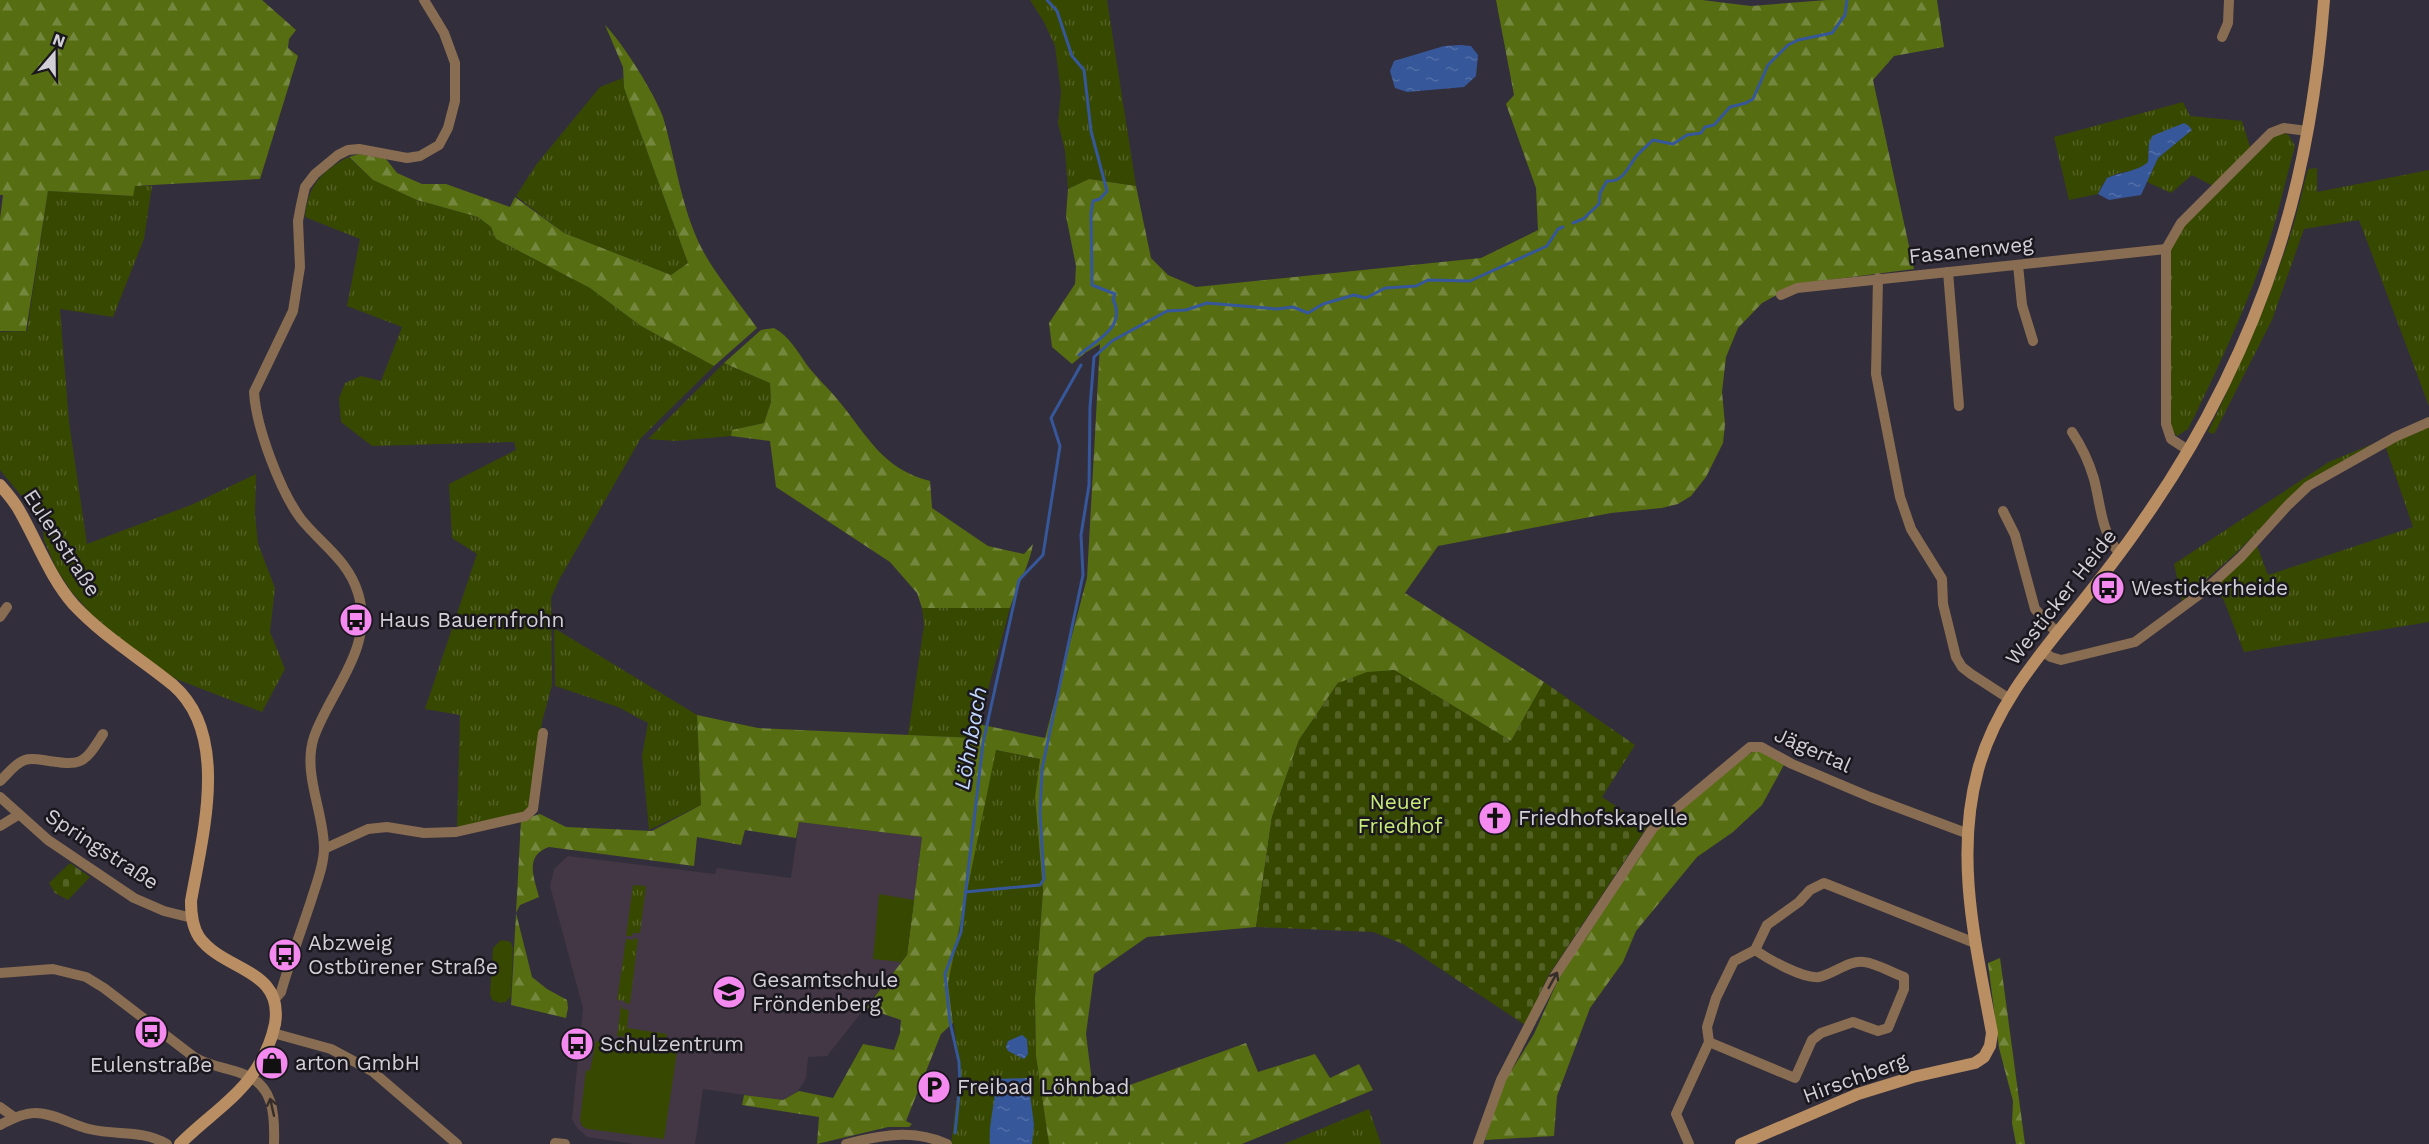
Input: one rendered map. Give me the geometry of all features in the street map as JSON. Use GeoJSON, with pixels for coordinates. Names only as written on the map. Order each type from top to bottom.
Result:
{"type":"FeatureCollection","features":[{"type":"Feature","properties":{"kind":"street"},"geometry":{"type":"LineString","coordinates":[[275,999],[281,992],[318,878],[324,849],[310,755],[314,736],[357,650],[361,633],[362,610],[352,576],[342,560],[301,519],[286,493],[273,464],[255,404],[254,392],[293,311],[300,267],[298,221],[305,187],[315,174],[338,155],[348,150],[359,149],[407,158],[420,156],[440,146],[448,128],[455,101],[455,63],[444,33],[424,0]]}},
{"type":"Feature","properties":{"kind":"street"},"geometry":{"type":"LineString","coordinates":[[2222,37],[2228,23],[2229,0]]}},
{"type":"Feature","properties":{"kind":"street","name":"Westicker Heide"},"geometry":{"type":"LineString","coordinates":[[1984,1057],[1990,1046],[1992,1033],[1967,885],[1966,833],[1978,766],[1990,734],[2008,698],[2042,651],[2120,554],[2188,450],[2228,375],[2257,308],[2283,235],[2307,131],[2324,0]]}},
{"type":"Feature","properties":{"kind":"street"},"geometry":{"type":"LineString","coordinates":[[2188,450],[2171,440],[2166,424],[2166,249],[2181,223],[2271,133],[2284,128],[2307,131]]}},
{"type":"Feature","properties":{"kind":"street","name":"Fasanenweg"},"geometry":{"type":"LineString","coordinates":[[1781,295],[1797,288],[1878,278],[1948,273],[2166,249]]}},
{"type":"Feature","properties":{"kind":"street"},"geometry":{"type":"LineString","coordinates":[[2018,265],[2022,305],[2033,341]]}},
{"type":"Feature","properties":{"kind":"street"},"geometry":{"type":"LineString","coordinates":[[1948,273],[1959,406]]}},
{"type":"Feature","properties":{"kind":"street"},"geometry":{"type":"LineString","coordinates":[[1878,278],[1876,374],[1900,497],[1911,530],[1942,579],[1943,604],[1956,657],[1962,667],[2008,698]]}},
{"type":"Feature","properties":{"kind":"street"},"geometry":{"type":"LineString","coordinates":[[2042,651],[2061,660],[2135,642],[2204,591],[2241,557],[2308,486],[2395,437],[2429,422]]}},
{"type":"Feature","properties":{"kind":"street"},"geometry":{"type":"LineString","coordinates":[[2072,432],[2084,450],[2094,479],[2105,530],[2112,545],[2120,554]]}},
{"type":"Feature","properties":{"kind":"street","name":"Eulenstraße"},"geometry":{"type":"LineString","coordinates":[[0,485],[18,508],[53,573],[73,603],[112,640],[174,686],[191,705],[201,726],[206,753],[208,801],[191,902],[192,918]]}},
{"type":"Feature","properties":{"kind":"street"},"geometry":{"type":"LineString","coordinates":[[2003,511],[2015,535],[2035,609],[2057,633]]}},
{"type":"Feature","properties":{"kind":"street"},"geometry":{"type":"LineString","coordinates":[[0,617],[7,607]]}},
{"type":"Feature","properties":{"kind":"street"},"geometry":{"type":"LineString","coordinates":[[324,849],[368,829],[387,827],[424,833],[456,832],[525,816],[533,809],[543,733]]}},
{"type":"Feature","properties":{"kind":"street"},"geometry":{"type":"LineString","coordinates":[[0,781],[20,762],[27,759],[65,764],[83,761],[90,755],[104,734]]}},
{"type":"Feature","properties":{"kind":"street","name":"Jägertal"},"geometry":{"type":"LineString","coordinates":[[1478,1144],[1501,1080],[1554,977],[1653,828],[1750,747],[1761,747],[1792,764],[1870,797],[1966,833]]}},
{"type":"Feature","properties":{"kind":"street","name":"Springstraße"},"geometry":{"type":"LineString","coordinates":[[0,797],[48,840],[134,897],[164,911],[192,918]]}},
{"type":"Feature","properties":{"kind":"street"},"geometry":{"type":"LineString","coordinates":[[0,826],[18,815]]}},
{"type":"Feature","properties":{"kind":"street"},"geometry":{"type":"LineString","coordinates":[[1689,1144],[1676,1114],[1709,1042],[1707,1027],[1716,998],[1734,961],[1755,950],[1767,925],[1799,902],[1810,890],[1824,883],[1975,943]]}},
{"type":"Feature","properties":{"kind":"street"},"geometry":{"type":"LineString","coordinates":[[180,1144],[250,1078],[267,1049],[276,1015],[275,999],[271,990],[205,942],[200,937],[192,918]]}},
{"type":"Feature","properties":{"kind":"street"},"geometry":{"type":"LineString","coordinates":[[1709,1042],[1795,1078],[1812,1040],[1821,1033],[1853,1022],[1878,1031],[1888,1028],[1904,989],[1904,977],[1864,962],[1842,967],[1820,977],[1809,976],[1768,959],[1755,950]]}},
{"type":"Feature","properties":{"kind":"street"},"geometry":{"type":"LineString","coordinates":[[0,973],[53,969],[86,977],[104,988],[194,1057],[207,1065],[250,1078],[262,1086],[273,1106],[274,1144]]}},
{"type":"Feature","properties":{"kind":"street"},"geometry":{"type":"LineString","coordinates":[[273,1033],[331,1049],[372,1071],[457,1144]]}},
{"type":"Feature","properties":{"kind":"street","name":"Hirschberg"},"geometry":{"type":"LineString","coordinates":[[1741,1144],[1858,1094],[1913,1077],[1975,1063],[1984,1057]]}},
{"type":"Feature","properties":{"kind":"street"},"geometry":{"type":"LineString","coordinates":[[0,1107],[14,1118]]}},
{"type":"Feature","properties":{"kind":"street"},"geometry":{"type":"LineString","coordinates":[[0,1125],[33,1113],[44,1114],[90,1130],[140,1133],[167,1144]]}},
{"type":"Feature","properties":{"kind":"street"},"geometry":{"type":"LineString","coordinates":[[846,1144],[882,1136],[914,1134],[947,1144]]}},
{"type":"Feature","properties":{"kind":"street"},"geometry":{"type":"LineString","coordinates":[[555,1143],[566,1144]]}},
{"type":"Feature","properties":{"kind":"shaded area","name":"Gesamtschule Fröndenberg"},"geometry":{"type":"Polygon","coordinates":[[[799,822],[922,837],[907,955],[827,1056],[808,1057],[806,1078],[798,1091],[783,1100],[703,1089],[695,1144],[634,1144],[587,1137],[572,1119],[583,1008],[550,886],[554,869],[568,856],[715,874],[717,868],[791,878],[799,822]]]}},
{"type":"Feature","properties":{"kind":"green space"},"geometry":{"type":"Polygon","coordinates":[[[0,0],[262,0],[296,30],[289,39],[288,48],[298,56],[260,179],[135,186],[133,196],[48,191],[26,331],[0,331],[0,219],[3,195],[0,195],[0,0]]]}},
{"type":"Feature","properties":{"kind":"green space"},"geometry":{"type":"Polygon","coordinates":[[[1030,0],[1107,0],[1136,186],[1089,179],[1068,189],[1065,151],[1058,123],[1061,92],[1055,46],[1030,0]]]}},
{"type":"Feature","properties":{"kind":"green space"},"geometry":{"type":"Polygon","coordinates":[[[1496,0],[1702,0],[1751,6],[1827,0],[1937,0],[1944,47],[1894,56],[1873,80],[1914,269],[1797,284],[1762,303],[1738,328],[1726,357],[1722,392],[1725,424],[1723,443],[1706,477],[1691,496],[1678,504],[1662,508],[1611,513],[1438,546],[1405,593],[1544,682],[1511,741],[1394,670],[1338,683],[1299,740],[1272,817],[1256,927],[1147,937],[1094,974],[1086,1034],[1094,1098],[1246,1043],[1258,1072],[1315,1054],[1330,1078],[1359,1064],[1373,1090],[1242,1144],[1049,1144],[1036,1056],[1035,998],[1043,891],[1035,797],[1040,759],[996,750],[948,983],[953,1023],[941,1034],[906,1121],[912,1124],[909,1127],[888,1127],[817,1144],[819,1117],[742,1105],[744,1095],[783,1100],[799,1091],[833,1098],[863,1044],[894,1050],[900,1033],[901,1020],[866,1008],[907,955],[922,837],[799,822],[796,838],[745,830],[741,845],[697,837],[694,866],[549,847],[536,856],[534,862],[533,875],[539,897],[520,905],[516,913],[521,820],[540,814],[566,827],[652,831],[701,805],[697,715],[758,728],[975,738],[978,724],[1045,738],[1087,578],[1100,344],[1072,364],[1052,347],[1049,323],[1075,284],[1076,266],[1066,216],[1068,189],[1089,179],[1136,186],[1151,258],[1168,275],[1196,287],[1481,258],[1538,230],[1536,188],[1506,104],[1514,95],[1496,0]]]}},
{"type":"Feature","properties":{"kind":"green space"},"geometry":{"type":"Polygon","coordinates":[[[605,25],[629,56],[659,107],[689,217],[707,259],[757,328],[714,366],[641,326],[590,288],[496,239],[491,227],[478,217],[417,200],[373,180],[349,157],[359,154],[386,159],[397,173],[422,184],[446,184],[510,207],[515,197],[564,233],[671,275],[688,263],[624,88],[623,67],[605,25]]]}},
{"type":"Feature","properties":{"kind":"green space"},"geometry":{"type":"Polygon","coordinates":[[[623,78],[624,88],[688,263],[671,275],[564,233],[516,196],[536,165],[600,87],[623,78]]]}},
{"type":"Feature","properties":{"kind":"green space"},"geometry":{"type":"Polygon","coordinates":[[[2183,102],[2190,116],[2242,121],[2251,150],[2217,188],[2192,175],[2171,193],[2147,182],[2158,158],[2171,146],[2149,144],[2148,162],[2141,167],[2108,178],[2098,194],[2069,200],[2054,137],[2183,102]]]}},
{"type":"Feature","properties":{"kind":"green space"},"geometry":{"type":"Polygon","coordinates":[[[2276,133],[2288,134],[2295,146],[2272,232],[2221,361],[2188,429],[2177,436],[2167,424],[2169,250],[2183,225],[2276,133]]]}},
{"type":"Feature","properties":{"kind":"green space"},"geometry":{"type":"Polygon","coordinates":[[[348,157],[373,180],[417,200],[478,217],[491,227],[496,239],[590,288],[641,326],[714,366],[641,438],[560,578],[551,598],[552,685],[542,722],[532,808],[526,813],[457,831],[460,715],[425,709],[477,554],[452,538],[449,484],[516,450],[514,442],[372,446],[341,422],[339,398],[345,383],[361,376],[381,381],[402,327],[347,306],[360,239],[305,217],[309,196],[323,174],[348,157]]]}},
{"type":"Feature","properties":{"kind":"green space"},"geometry":{"type":"Polygon","coordinates":[[[2317,168],[2317,192],[2429,170],[2429,406],[2359,220],[2304,229],[2272,320],[2214,434],[2208,432],[2263,311],[2293,228],[2308,169],[2317,168]]]}},
{"type":"Feature","properties":{"kind":"green space"},"geometry":{"type":"Polygon","coordinates":[[[135,186],[152,186],[144,239],[113,317],[60,309],[69,422],[87,544],[191,505],[256,474],[255,515],[258,544],[275,588],[270,632],[285,669],[262,712],[176,679],[133,650],[92,615],[71,591],[56,568],[44,540],[42,521],[0,470],[0,332],[27,331],[48,191],[132,196],[135,186]]]}},
{"type":"Feature","properties":{"kind":"green space"},"geometry":{"type":"Polygon","coordinates":[[[774,328],[789,340],[867,438],[887,459],[913,476],[930,481],[932,508],[988,546],[1024,554],[1033,544],[1029,561],[1010,608],[922,608],[917,593],[890,562],[776,487],[770,441],[731,436],[732,430],[764,423],[771,402],[770,383],[724,363],[761,330],[774,328]]]}},
{"type":"Feature","properties":{"kind":"green space"},"geometry":{"type":"Polygon","coordinates":[[[724,363],[770,383],[771,402],[764,423],[732,430],[731,436],[675,441],[648,439],[724,363]]]}},
{"type":"Feature","properties":{"kind":"green space"},"geometry":{"type":"Polygon","coordinates":[[[2429,425],[2429,622],[2244,652],[2223,598],[2208,589],[2256,543],[2268,575],[2413,527],[2385,445],[2429,425]]]}},
{"type":"Feature","properties":{"kind":"green space"},"geometry":{"type":"Polygon","coordinates":[[[2382,440],[2306,484],[2235,554],[2182,601],[2174,564],[2329,462],[2382,440]]]}},
{"type":"Feature","properties":{"kind":"green space"},"geometry":{"type":"Polygon","coordinates":[[[922,608],[1010,608],[975,738],[908,735],[924,625],[922,608]]]}},
{"type":"Feature","properties":{"kind":"green space"},"geometry":{"type":"Polygon","coordinates":[[[554,628],[697,715],[701,805],[649,830],[642,756],[648,723],[618,707],[555,686],[554,628]]]}},
{"type":"Feature","properties":{"kind":"green space","name":"Neuer Friedhof"},"geometry":{"type":"Polygon","coordinates":[[[1394,670],[1511,741],[1544,682],[1635,745],[1602,797],[1647,827],[1548,976],[1525,1025],[1403,944],[1373,932],[1256,927],[1272,817],[1299,740],[1338,683],[1367,672],[1394,670]]]}},
{"type":"Feature","properties":{"kind":"green space"},"geometry":{"type":"Polygon","coordinates":[[[995,750],[1040,759],[1035,797],[1043,891],[1035,998],[1036,1056],[1049,1144],[951,1144],[960,1070],[948,983],[995,750]]]}},
{"type":"Feature","properties":{"kind":"green space"},"geometry":{"type":"Polygon","coordinates":[[[1760,750],[1785,763],[1762,805],[1733,832],[1697,857],[1636,931],[1623,962],[1590,1008],[1557,1096],[1554,1136],[1485,1140],[1502,1086],[1534,1034],[1562,971],[1656,830],[1735,763],[1754,751],[1760,750]]]}},
{"type":"Feature","properties":{"kind":"green space"},"geometry":{"type":"Polygon","coordinates":[[[1021,861],[1024,875],[996,878],[998,864],[1021,861]]]}},
{"type":"Feature","properties":{"kind":"green space"},"geometry":{"type":"Polygon","coordinates":[[[70,863],[90,877],[68,900],[55,893],[49,883],[70,863]]]}},
{"type":"Feature","properties":{"kind":"green space"},"geometry":{"type":"Polygon","coordinates":[[[633,885],[646,886],[640,933],[626,936],[633,885]]]}},
{"type":"Feature","properties":{"kind":"green space"},"geometry":{"type":"Polygon","coordinates":[[[879,894],[914,900],[907,955],[901,962],[873,959],[879,894]]]}},
{"type":"Feature","properties":{"kind":"green space"},"geometry":{"type":"Polygon","coordinates":[[[516,913],[532,977],[567,1000],[566,1018],[511,1005],[516,913]]]}},
{"type":"Feature","properties":{"kind":"green space"},"geometry":{"type":"Polygon","coordinates":[[[634,938],[638,939],[630,1004],[617,1000],[626,939],[634,940],[634,938]]]}},
{"type":"Feature","properties":{"kind":"green space"},"geometry":{"type":"Polygon","coordinates":[[[501,940],[511,942],[513,948],[511,996],[506,1002],[500,1003],[492,1000],[490,994],[493,948],[501,940]]]}},
{"type":"Feature","properties":{"kind":"green space"},"geometry":{"type":"Polygon","coordinates":[[[2000,958],[2025,1144],[2016,1144],[2012,1123],[2013,1101],[1999,1048],[1988,963],[2000,958]]]}},
{"type":"Feature","properties":{"kind":"green space"},"geometry":{"type":"Polygon","coordinates":[[[621,1005],[623,1009],[629,1010],[627,1028],[667,1034],[666,1042],[617,1036],[621,1005]]]}},
{"type":"Feature","properties":{"kind":"green space"},"geometry":{"type":"Polygon","coordinates":[[[596,1041],[677,1052],[664,1139],[588,1129],[582,1126],[580,1120],[586,1070],[590,1071],[596,1041]]]}},
{"type":"Feature","properties":{"kind":"green space"},"geometry":{"type":"Polygon","coordinates":[[[1369,1109],[1381,1144],[1284,1144],[1369,1109]]]}},
{"type":"Feature","properties":{"kind":"water"},"geometry":{"type":"Polygon","coordinates":[[[1444,46],[1471,46],[1478,55],[1476,76],[1464,87],[1407,92],[1395,88],[1390,71],[1394,61],[1444,46]]]}},
{"type":"Feature","properties":{"kind":"water"},"geometry":{"type":"Polygon","coordinates":[[[2184,123],[2192,130],[2158,158],[2141,195],[2109,200],[2098,194],[2107,178],[2148,162],[2152,136],[2184,123]]]}},
{"type":"Feature","properties":{"kind":"water"},"geometry":{"type":"Polygon","coordinates":[[[1022,1035],[1027,1039],[1028,1054],[1024,1059],[1008,1051],[1006,1047],[1008,1041],[1022,1035]]]}},
{"type":"Feature","properties":{"kind":"water"},"geometry":{"type":"Polygon","coordinates":[[[1028,1078],[1034,1125],[1032,1144],[990,1144],[996,1079],[1028,1078]]]}},
{"type":"Feature","properties":{"kind":"waterway","name":"Löhnbach"},"geometry":{"type":"LineString","coordinates":[[1047,0],[1057,11],[1072,56],[1084,70],[1091,131],[1107,191],[1100,199],[1093,201],[1091,213],[1092,285],[1115,294],[1113,299],[1116,318],[1108,332],[1079,355]]}},
{"type":"Feature","properties":{"kind":"waterway"},"geometry":{"type":"LineString","coordinates":[[1573,223],[1583,219],[1599,204],[1600,193],[1607,181],[1621,177],[1637,155],[1653,140],[1673,144],[1687,135],[1701,133],[1705,127],[1714,125],[1730,107],[1753,99],[1768,65],[1788,45],[1798,40],[1832,33],[1845,15],[1847,0]]}},
{"type":"Feature","properties":{"kind":"waterway"},"geometry":{"type":"LineString","coordinates":[[965,892],[1040,885],[1044,879],[1040,813],[1042,769],[1083,575],[1081,535],[1089,485],[1090,407],[1094,357],[1112,341],[1167,311],[1186,310],[1207,303],[1277,309],[1293,307],[1308,313],[1323,304],[1354,295],[1366,298],[1385,288],[1416,286],[1428,280],[1470,281],[1547,246],[1558,229],[1563,227]]}},
{"type":"Feature","properties":{"kind":"waterway","name":"Löhnbach"},"geometry":{"type":"LineString","coordinates":[[955,1133],[960,1084],[959,1062],[950,1022],[945,974],[961,932],[983,743],[1019,580],[1043,555],[1060,446],[1051,418],[1081,365]]}},
{"type":"Feature","properties":{"kind":"place","name":"Westickerheide"},"geometry":{"type":"Point","coordinates":[2108,588]}},
{"type":"Feature","properties":{"kind":"place","name":"Haus Bauernfrohn"},"geometry":{"type":"Point","coordinates":[356,620]}},
{"type":"Feature","properties":{"kind":"place","name":"Friedhofskapelle"},"geometry":{"type":"Point","coordinates":[1495,818]}},
{"type":"Feature","properties":{"kind":"place","name":"Abzweig Ostbürener Straße"},"geometry":{"type":"Point","coordinates":[285,955]}},
{"type":"Feature","properties":{"kind":"place","name":"Gesamtschule Fröndenberg"},"geometry":{"type":"Point","coordinates":[729,992]}},
{"type":"Feature","properties":{"kind":"place","name":"Eulenstraße"},"geometry":{"type":"Point","coordinates":[151,1032]}},
{"type":"Feature","properties":{"kind":"place","name":"Schulzentrum"},"geometry":{"type":"Point","coordinates":[577,1044]}},
{"type":"Feature","properties":{"kind":"place","name":"arton GmbH"},"geometry":{"type":"Point","coordinates":[272,1063]}},
{"type":"Feature","properties":{"kind":"place","name":"Freibad Löhnbad"},"geometry":{"type":"Point","coordinates":[934,1087]}}]}
